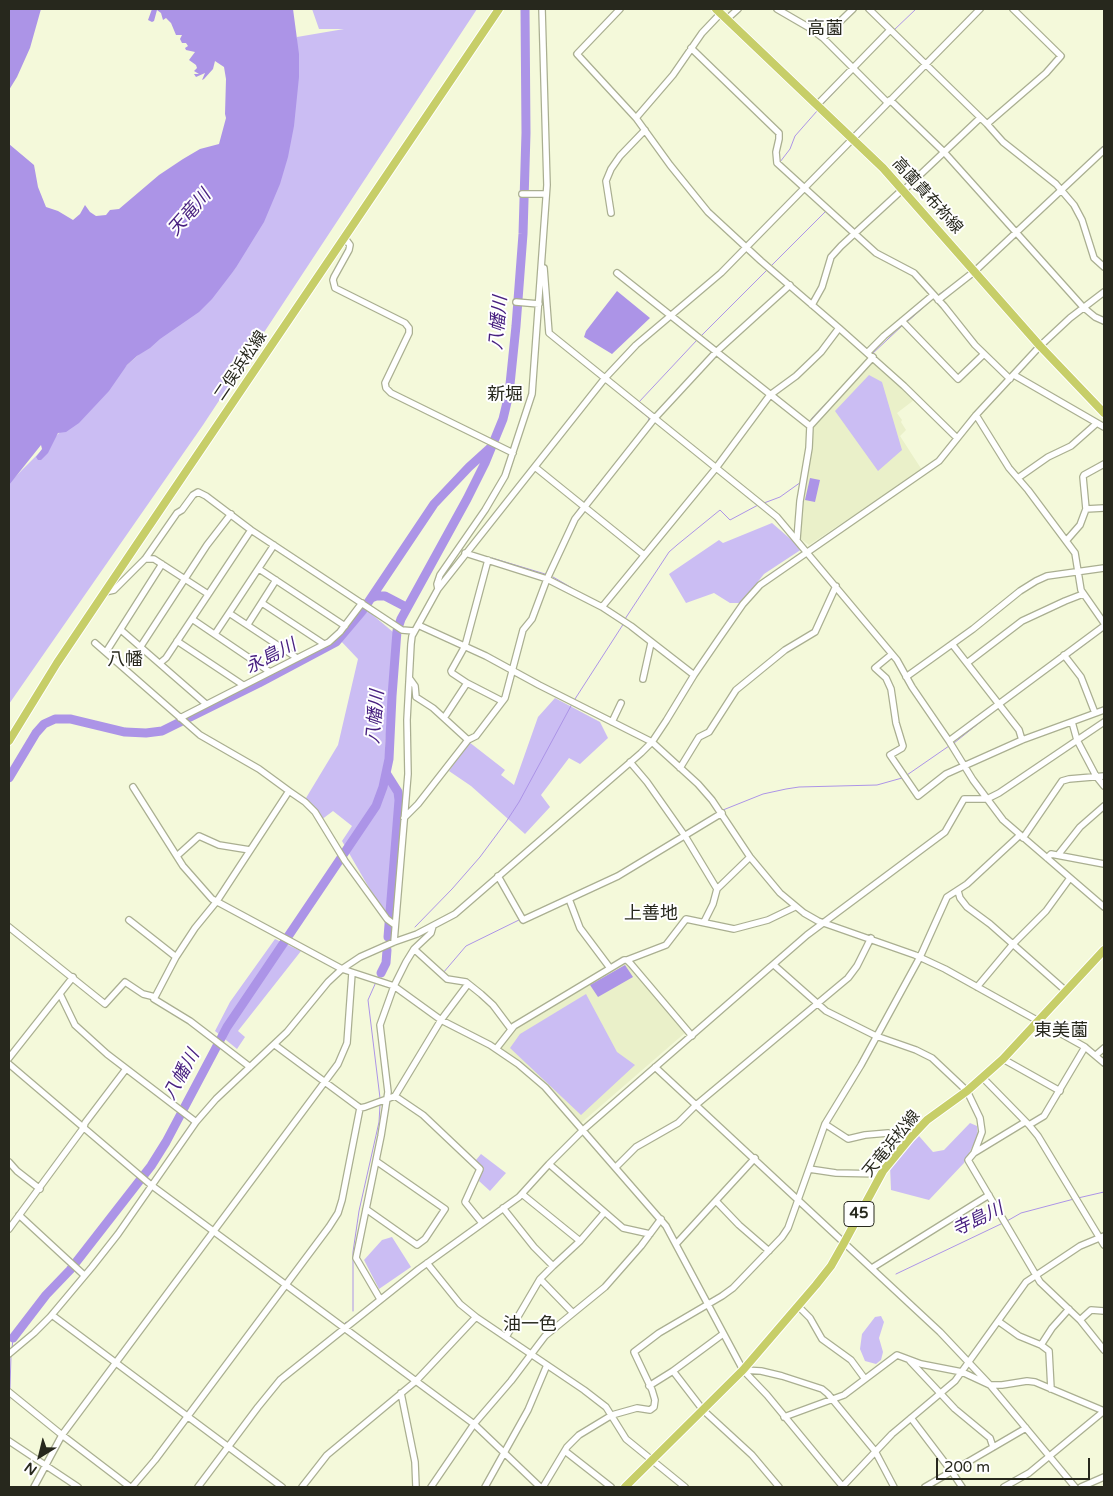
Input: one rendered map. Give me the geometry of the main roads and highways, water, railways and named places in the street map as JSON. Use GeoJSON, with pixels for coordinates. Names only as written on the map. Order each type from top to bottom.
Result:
{"type":"FeatureCollection","features":[{"type":"Feature","properties":{"kind":"main road","name":"二俣浜松線"},"geometry":{"type":"LineString","coordinates":[[9,741],[57,663],[499,9]]}},
{"type":"Feature","properties":{"kind":"main road","name":"高薗貴布祢線"},"geometry":{"type":"LineString","coordinates":[[719,11],[904,189],[1040,346],[1104,413]]}},
{"type":"Feature","properties":{"kind":"main road","name":"天竜浜松線"},"geometry":{"type":"LineString","coordinates":[[624,1487],[743,1370],[831,1266],[881,1174],[911,1137],[927,1120],[967,1091],[1003,1059],[1104,950]]}},
{"type":"Feature","properties":{"kind":"water"},"geometry":{"type":"Polygon","coordinates":[[[10,9],[41,9],[30,48],[9,90],[10,9]]]}},
{"type":"Feature","properties":{"kind":"water","name":"天竜川"},"geometry":{"type":"Polygon","coordinates":[[[152,9],[293,9],[299,54],[299,77],[294,126],[280,184],[264,222],[235,269],[212,299],[199,312],[127,365],[109,391],[79,423],[66,432],[58,433],[48,453],[41,460],[38,460],[36,457],[42,449],[41,445],[9,485],[9,144],[34,165],[38,187],[46,207],[58,211],[73,220],[80,214],[85,205],[96,216],[106,215],[110,210],[119,209],[159,175],[183,159],[200,149],[219,144],[226,118],[226,79],[224,67],[215,61],[213,69],[204,79],[202,80],[205,73],[196,77],[194,74],[199,74],[194,71],[197,68],[196,65],[189,60],[195,52],[186,50],[185,48],[188,46],[186,43],[182,43],[180,39],[182,35],[176,35],[171,23],[166,18],[163,20],[161,13],[157,10],[154,21],[148,20],[152,9]]]}},
{"type":"Feature","properties":{"kind":"water"},"geometry":{"type":"Polygon","coordinates":[[[617,291],[650,318],[612,354],[584,337],[586,331],[617,291]]]}},
{"type":"Feature","properties":{"kind":"water"},"geometry":{"type":"Polygon","coordinates":[[[810,478],[820,480],[815,502],[805,500],[810,478]]]}},
{"type":"Feature","properties":{"kind":"water"},"geometry":{"type":"Polygon","coordinates":[[[625,965],[633,977],[598,997],[590,985],[625,965]]]}},
{"type":"Feature","properties":{"kind":"waterway","name":"八幡川"},"geometry":{"type":"LineString","coordinates":[[13,1338],[46,1295],[70,1270],[151,1166],[166,1142],[227,1027],[376,806],[383,787],[389,759],[397,631],[401,619],[485,463],[503,419],[509,394],[523,234],[526,133],[525,9]]}},
{"type":"Feature","properties":{"kind":"waterway"},"geometry":{"type":"LineString","coordinates":[[893,31],[916,9]]}},
{"type":"Feature","properties":{"kind":"waterway"},"geometry":{"type":"LineString","coordinates":[[857,68],[891,33]]}},
{"type":"Feature","properties":{"kind":"waterway"},"geometry":{"type":"LineString","coordinates":[[824,103],[854,71]]}},
{"type":"Feature","properties":{"kind":"waterway"},"geometry":{"type":"LineString","coordinates":[[780,162],[790,149],[795,136],[817,111]]}},
{"type":"Feature","properties":{"kind":"waterway"},"geometry":{"type":"LineString","coordinates":[[1066,182],[1104,145]]}},
{"type":"Feature","properties":{"kind":"waterway"},"geometry":{"type":"LineString","coordinates":[[787,176],[799,187]]}},
{"type":"Feature","properties":{"kind":"waterway"},"geometry":{"type":"LineString","coordinates":[[1022,223],[1058,190]]}},
{"type":"Feature","properties":{"kind":"waterway"},"geometry":{"type":"LineString","coordinates":[[805,193],[810,197]]}},
{"type":"Feature","properties":{"kind":"waterway"},"geometry":{"type":"LineString","coordinates":[[771,266],[826,211]]}},
{"type":"Feature","properties":{"kind":"waterway"},"geometry":{"type":"LineString","coordinates":[[701,336],[767,270]]}},
{"type":"Feature","properties":{"kind":"waterway"},"geometry":{"type":"LineString","coordinates":[[938,295],[951,286]]}},
{"type":"Feature","properties":{"kind":"waterway"},"geometry":{"type":"LineString","coordinates":[[907,322],[934,298]]}},
{"type":"Feature","properties":{"kind":"waterway"},"geometry":{"type":"LineString","coordinates":[[872,354],[904,324]]}},
{"type":"Feature","properties":{"kind":"waterway"},"geometry":{"type":"LineString","coordinates":[[639,402],[697,340]]}},
{"type":"Feature","properties":{"kind":"waterway"},"geometry":{"type":"LineString","coordinates":[[810,422],[856,372]]}},
{"type":"Feature","properties":{"kind":"waterway"},"geometry":{"type":"LineString","coordinates":[[634,406],[649,418],[648,422]]}},
{"type":"Feature","properties":{"kind":"waterway"},"geometry":{"type":"LineString","coordinates":[[584,502],[638,435]]}},
{"type":"Feature","properties":{"kind":"waterway","name":"永島川"},"geometry":{"type":"LineString","coordinates":[[9,778],[36,733],[44,724],[55,719],[71,719],[125,732],[146,733],[162,731],[336,642],[363,610],[434,504],[490,448]]}},
{"type":"Feature","properties":{"kind":"waterway"},"geometry":{"type":"LineString","coordinates":[[764,503],[780,497],[801,482]]}},
{"type":"Feature","properties":{"kind":"waterway"},"geometry":{"type":"LineString","coordinates":[[625,619],[669,552],[677,545],[720,510],[730,520],[758,505]]}},
{"type":"Feature","properties":{"kind":"waterway"},"geometry":{"type":"LineString","coordinates":[[575,514],[580,507]]}},
{"type":"Feature","properties":{"kind":"waterway"},"geometry":{"type":"LineString","coordinates":[[555,555],[570,524]]}},
{"type":"Feature","properties":{"kind":"waterway"},"geometry":{"type":"LineString","coordinates":[[492,558],[545,574],[548,572]]}},
{"type":"Feature","properties":{"kind":"waterway"},"geometry":{"type":"LineString","coordinates":[[553,577],[572,588]]}},
{"type":"Feature","properties":{"kind":"waterway"},"geometry":{"type":"LineString","coordinates":[[371,598],[385,596],[406,607]]}},
{"type":"Feature","properties":{"kind":"waterway"},"geometry":{"type":"LineString","coordinates":[[607,607],[619,615]]}},
{"type":"Feature","properties":{"kind":"waterway"},"geometry":{"type":"LineString","coordinates":[[575,699],[624,623]]}},
{"type":"Feature","properties":{"kind":"waterway"},"geometry":{"type":"LineString","coordinates":[[1068,657],[1104,630]]}},
{"type":"Feature","properties":{"kind":"waterway"},"geometry":{"type":"LineString","coordinates":[[1003,705],[1064,659]]}},
{"type":"Feature","properties":{"kind":"waterway"},"geometry":{"type":"LineString","coordinates":[[415,927],[480,857],[506,822],[519,802],[572,704]]}},
{"type":"Feature","properties":{"kind":"waterway"},"geometry":{"type":"LineString","coordinates":[[954,743],[998,708]]}},
{"type":"Feature","properties":{"kind":"waterway"},"geometry":{"type":"LineString","coordinates":[[907,775],[949,746]]}},
{"type":"Feature","properties":{"kind":"waterway"},"geometry":{"type":"LineString","coordinates":[[386,773],[398,792],[399,800],[388,937]]}},
{"type":"Feature","properties":{"kind":"waterway"},"geometry":{"type":"LineString","coordinates":[[723,810],[763,794],[786,789],[877,785],[902,778]]}},
{"type":"Feature","properties":{"kind":"waterway"},"geometry":{"type":"LineString","coordinates":[[443,973],[466,946],[521,919]]}},
{"type":"Feature","properties":{"kind":"waterway"},"geometry":{"type":"LineString","coordinates":[[381,973],[386,963],[387,950]]}},
{"type":"Feature","properties":{"kind":"waterway"},"geometry":{"type":"LineString","coordinates":[[377,978],[381,973]]}},
{"type":"Feature","properties":{"kind":"waterway"},"geometry":{"type":"LineString","coordinates":[[376,982],[368,1000],[380,1098]]}},
{"type":"Feature","properties":{"kind":"waterway"},"geometry":{"type":"LineString","coordinates":[[353,1311],[353,1252],[359,1211],[379,1122],[380,1105]]}},
{"type":"Feature","properties":{"kind":"waterway","name":"寺島川"},"geometry":{"type":"LineString","coordinates":[[1078,1198],[1104,1192]]}},
{"type":"Feature","properties":{"kind":"waterway","name":"寺島川"},"geometry":{"type":"LineString","coordinates":[[1007,1221],[1021,1213],[1074,1199]]}},
{"type":"Feature","properties":{"kind":"waterway","name":"寺島川"},"geometry":{"type":"LineString","coordinates":[[896,1274],[1003,1223]]}},
{"type":"Feature","properties":{"kind":"waterway"},"geometry":{"type":"LineString","coordinates":[[331,1335],[339,1329]]}},
{"type":"Feature","properties":{"kind":"waterway","name":"八幡川"},"geometry":{"type":"LineString","coordinates":[[9,1342],[13,1338],[12,1349]]}},
{"type":"Feature","properties":{"kind":"waterway"},"geometry":{"type":"LineString","coordinates":[[10,1389],[11,1355]]}},
{"type":"Feature","properties":{"kind":"waterway"},"geometry":{"type":"LineString","coordinates":[[9,1409],[10,1395]]}},
{"type":"Feature","properties":{"kind":"district","name":"高薗"},"geometry":{"type":"Point","coordinates":[825,29]}},
{"type":"Feature","properties":{"kind":"district","name":"新堀"},"geometry":{"type":"Point","coordinates":[505,395]}},
{"type":"Feature","properties":{"kind":"district","name":"八幡"},"geometry":{"type":"Point","coordinates":[125,660]}},
{"type":"Feature","properties":{"kind":"district","name":"上善地"},"geometry":{"type":"Point","coordinates":[651,914]}},
{"type":"Feature","properties":{"kind":"district","name":"東美薗"},"geometry":{"type":"Point","coordinates":[1061,1031]}},
{"type":"Feature","properties":{"kind":"district","name":"油一色"},"geometry":{"type":"Point","coordinates":[530,1325]}}]}
